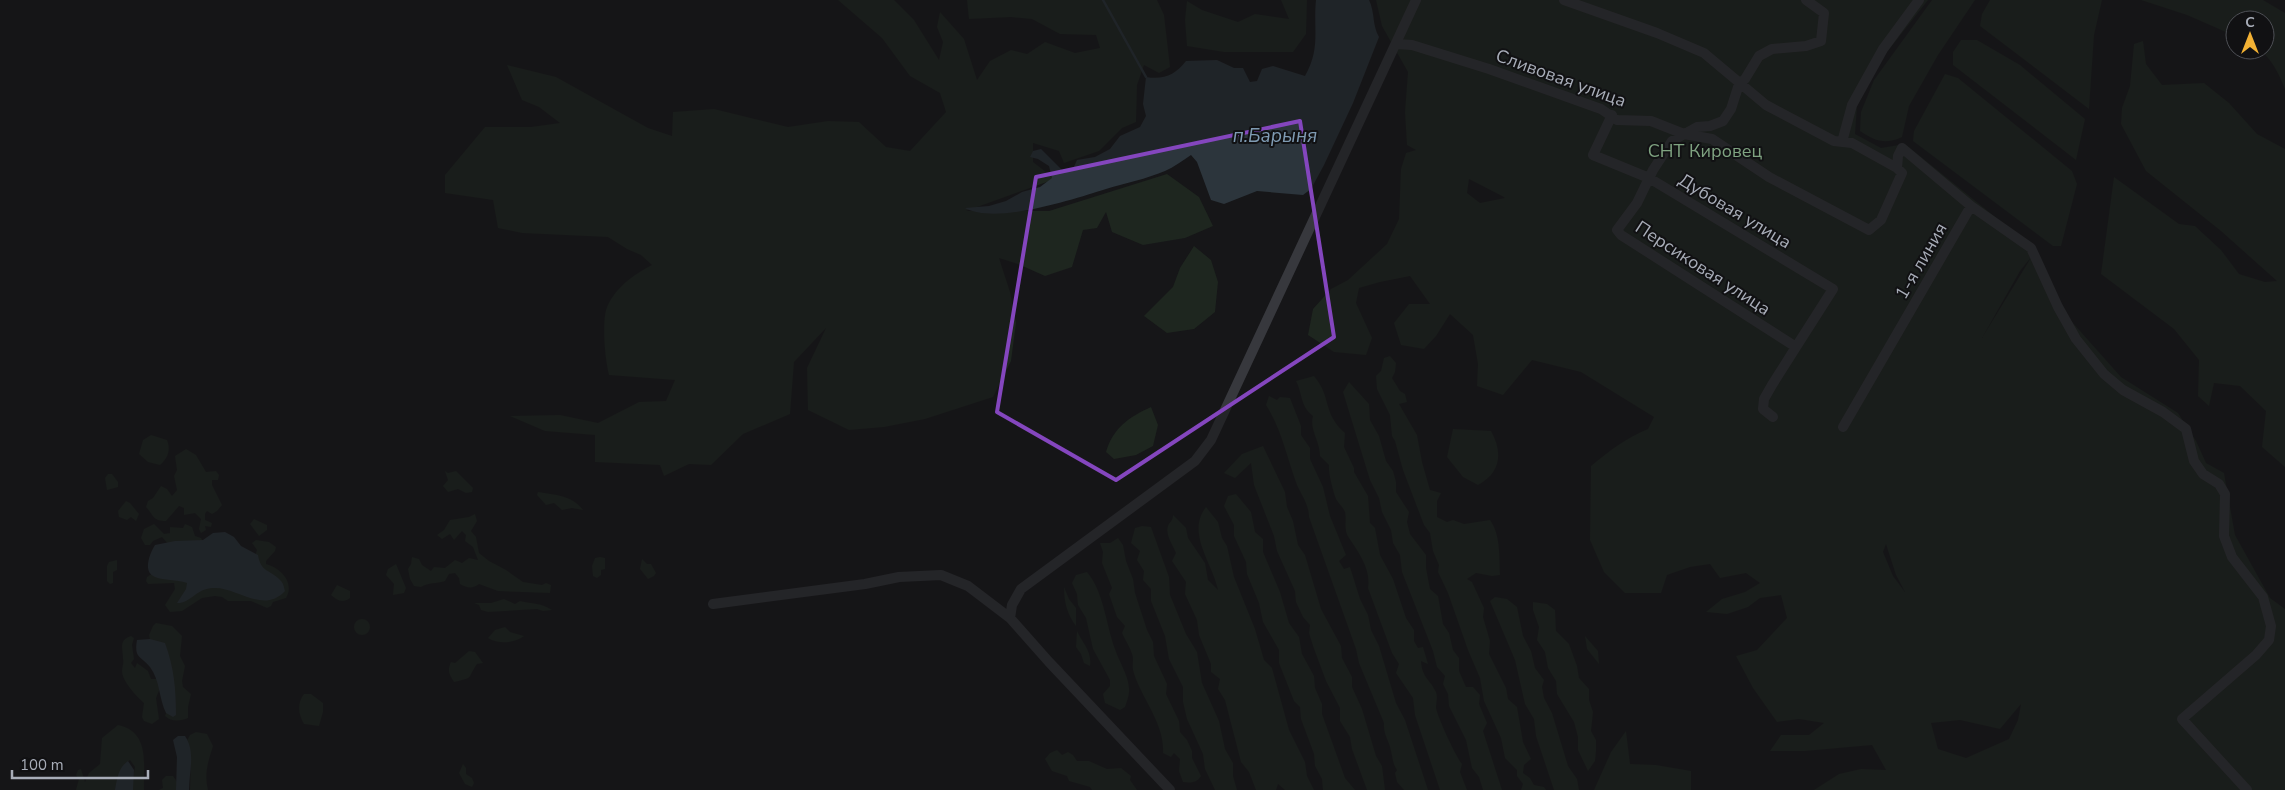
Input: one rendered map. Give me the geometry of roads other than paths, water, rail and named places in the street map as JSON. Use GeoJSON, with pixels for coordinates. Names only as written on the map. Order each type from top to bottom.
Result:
{"type":"FeatureCollection","features":[{"type":"Feature","properties":{"kind":"street"},"geometry":{"type":"LineString","coordinates":[[1010,618],[1012,605],[1021,590],[1194,461],[1211,440],[1416,0]]}},
{"type":"Feature","properties":{"kind":"street"},"geometry":{"type":"LineString","coordinates":[[1564,0],[1656,33],[1704,53],[1766,105],[1834,141],[1852,143],[1897,168],[1898,156],[1902,148],[1971,206],[2031,248],[2058,307],[2076,339],[2104,374],[2123,390],[2163,412],[2186,429],[2194,461],[2204,474],[2218,484],[2225,494],[2224,536],[2232,557],[2263,597],[2271,626],[2269,640],[2256,655],[2182,719],[2247,790]]}},
{"type":"Feature","properties":{"kind":"street","name":"Персиковая улица"},"geometry":{"type":"LineString","coordinates":[[1796,347],[1632,240],[1621,235],[1617,230],[1637,203],[1649,178],[1672,142],[1697,127],[1710,126],[1722,120],[1731,109],[1739,84],[1745,79],[1759,56],[1772,49],[1806,46],[1821,42],[1824,13],[1806,0]]}},
{"type":"Feature","properties":{"kind":"street"},"geometry":{"type":"LineString","coordinates":[[1842,142],[1852,105],[1883,49],[1919,0]]}},
{"type":"Feature","properties":{"kind":"street","name":"Сливовая улица"},"geometry":{"type":"LineString","coordinates":[[1397,44],[1412,45],[1489,69],[1601,109],[1612,115],[1616,120],[1651,120],[1684,134],[1712,139],[1769,177],[1869,230],[1881,220],[1902,173],[1897,168]]}},
{"type":"Feature","properties":{"kind":"street","name":"Дубовая улица"},"geometry":{"type":"LineString","coordinates":[[1612,115],[1594,155],[1649,178],[1833,289],[1796,347]]}},
{"type":"Feature","properties":{"kind":"street","name":"1-я линия"},"geometry":{"type":"LineString","coordinates":[[1843,427],[1971,206]]}},
{"type":"Feature","properties":{"kind":"street"},"geometry":{"type":"LineString","coordinates":[[1773,417],[1762,409],[1764,399],[1796,347]]}},
{"type":"Feature","properties":{"kind":"street"},"geometry":{"type":"LineString","coordinates":[[713,604],[866,584],[899,576],[935,575],[968,586],[1010,618],[1048,662],[1170,790]]}},
{"type":"Feature","properties":{"kind":"water","name":"п.Барыня"},"geometry":{"type":"Polygon","coordinates":[[[1316,0],[1369,0],[1375,28],[1379,37],[1353,103],[1324,165],[1311,189],[1303,195],[1257,191],[1224,204],[1211,200],[1197,162],[1191,155],[1172,168],[1158,174],[1035,209],[996,214],[965,208],[989,206],[1006,201],[1022,192],[1040,187],[1052,178],[1049,166],[1038,159],[1030,157],[1033,151],[1041,149],[1063,171],[1073,169],[1077,160],[1095,157],[1110,149],[1120,136],[1140,127],[1146,116],[1143,104],[1146,77],[1158,78],[1169,75],[1178,70],[1186,61],[1217,60],[1234,68],[1243,68],[1250,82],[1257,81],[1262,69],[1273,66],[1305,76],[1315,47],[1316,0]]]}},
{"type":"Feature","properties":{"kind":"water"},"geometry":{"type":"Polygon","coordinates":[[[225,532],[234,537],[241,546],[258,555],[261,565],[281,581],[285,591],[277,597],[260,600],[224,589],[209,588],[199,592],[187,601],[177,603],[186,589],[187,583],[151,575],[148,562],[155,545],[175,541],[203,540],[213,533],[225,532]]]}},
{"type":"Feature","properties":{"kind":"water"},"geometry":{"type":"Polygon","coordinates":[[[150,639],[165,643],[168,652],[175,687],[176,715],[173,717],[166,713],[153,672],[136,651],[137,640],[150,639]]]}},
{"type":"Feature","properties":{"kind":"water"},"geometry":{"type":"Polygon","coordinates":[[[178,736],[185,736],[190,749],[189,790],[176,790],[177,757],[173,740],[178,736]]]}},
{"type":"Feature","properties":{"kind":"water"},"geometry":{"type":"Polygon","coordinates":[[[128,761],[134,770],[133,790],[115,790],[120,770],[128,761]]]}},
{"type":"Feature","properties":{"kind":"waterway"},"geometry":{"type":"LineString","coordinates":[[1103,0],[1146,77]]}},
{"type":"Feature","properties":{"kind":"park label","name":"СНТ Кировец"},"geometry":{"type":"Point","coordinates":[1705,151]}}]}
